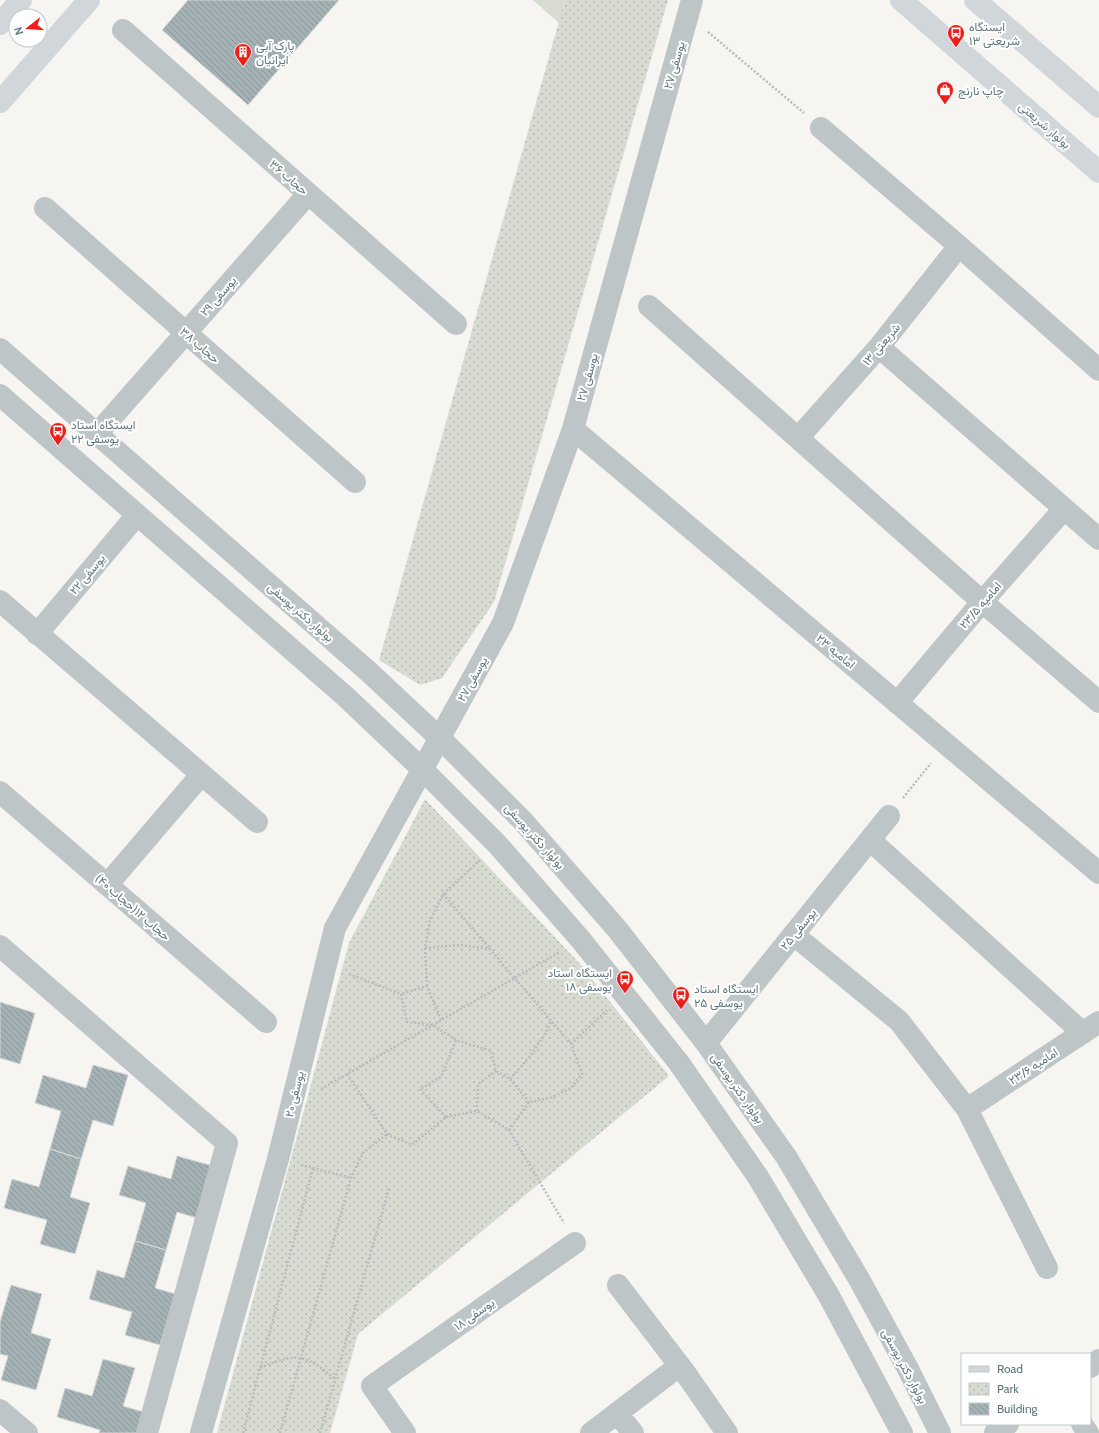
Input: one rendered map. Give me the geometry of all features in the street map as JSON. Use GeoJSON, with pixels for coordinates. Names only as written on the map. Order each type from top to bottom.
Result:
{"type":"FeatureCollection","features":[{"type":"Feature","properties":{"kind":"main road"},"geometry":{"type":"LineString","coordinates":[[0,24],[21,0]]}},
{"type":"Feature","properties":{"kind":"main road"},"geometry":{"type":"LineString","coordinates":[[0,102],[89,0]]}},
{"type":"Feature","properties":{"kind":"main road","name":"بولوار شریعتی"},"geometry":{"type":"LineString","coordinates":[[901,0],[1099,172]]}},
{"type":"Feature","properties":{"kind":"main road"},"geometry":{"type":"LineString","coordinates":[[975,0],[994,8],[1099,107]]}},
{"type":"Feature","properties":{"kind":"street","name":"یوسفی ۲۷"},"geometry":{"type":"LineString","coordinates":[[423,770],[503,623],[573,429],[690,7]]}},
{"type":"Feature","properties":{"kind":"street","name":"حجاب ۳۶"},"geometry":{"type":"LineString","coordinates":[[123,30],[456,324]]}},
{"type":"Feature","properties":{"kind":"street"},"geometry":{"type":"LineString","coordinates":[[821,128],[959,246],[1099,370]]}},
{"type":"Feature","properties":{"kind":"street","name":"یوسفی ۲۹"},"geometry":{"type":"LineString","coordinates":[[97,434],[308,194]]}},
{"type":"Feature","properties":{"kind":"street","name":"حجاب ۳۸"},"geometry":{"type":"LineString","coordinates":[[45,208],[355,482]]}},
{"type":"Feature","properties":{"kind":"street","name":"شریعتی ۱۳"},"geometry":{"type":"LineString","coordinates":[[798,438],[879,347],[959,246]]}},
{"type":"Feature","properties":{"kind":"street"},"geometry":{"type":"LineString","coordinates":[[649,306],[982,602],[1099,702]]}},
{"type":"Feature","properties":{"kind":"street"},"geometry":{"type":"LineString","coordinates":[[879,347],[1099,539]]}},
{"type":"Feature","properties":{"kind":"street","name":"بولوار دکتر یوسفی"},"geometry":{"type":"LineString","coordinates":[[0,349],[369,672],[440,739],[522,820],[617,929],[706,1043],[787,1158],[859,1279],[908,1369],[940,1433]]}},
{"type":"Feature","properties":{"kind":"street"},"geometry":{"type":"LineString","coordinates":[[0,395],[346,697],[423,770],[497,844],[581,940],[679,1064],[758,1177],[829,1296],[902,1433]]}},
{"type":"Feature","properties":{"kind":"street","name":"امامیه ۲۳"},"geometry":{"type":"LineString","coordinates":[[573,429],[1099,874]]}},
{"type":"Feature","properties":{"kind":"street","name":"امامیه ۲۳/۵"},"geometry":{"type":"LineString","coordinates":[[896,702],[1064,509]]}},
{"type":"Feature","properties":{"kind":"street","name":"یوسفی ۲۲"},"geometry":{"type":"LineString","coordinates":[[37,634],[137,515]]}},
{"type":"Feature","properties":{"kind":"street"},"geometry":{"type":"LineString","coordinates":[[0,601],[257,822]]}},
{"type":"Feature","properties":{"kind":"street","name":"یوسفی ۲۰"},"geometry":{"type":"LineString","coordinates":[[201,1433],[278,1159],[335,928],[423,770]]}},
{"type":"Feature","properties":{"kind":"street"},"geometry":{"type":"LineString","coordinates":[[108,885],[202,775]]}},
{"type":"Feature","properties":{"kind":"street","name":"حجاب ۱۲(حجاب ۴۰)"},"geometry":{"type":"LineString","coordinates":[[0,792],[266,1022]]}},
{"type":"Feature","properties":{"kind":"street","name":"یوسفی ۲۵"},"geometry":{"type":"LineString","coordinates":[[706,1043],[889,816]]}},
{"type":"Feature","properties":{"kind":"street"},"geometry":{"type":"LineString","coordinates":[[870,840],[1091,1028]]}},
{"type":"Feature","properties":{"kind":"street"},"geometry":{"type":"LineString","coordinates":[[794,935],[899,1021],[967,1109],[1047,1268]]}},
{"type":"Feature","properties":{"kind":"street"},"geometry":{"type":"LineString","coordinates":[[0,946],[227,1143],[147,1433]]}},
{"type":"Feature","properties":{"kind":"street","name":"امامیه ۲۳/۶"},"geometry":{"type":"LineString","coordinates":[[967,1109],[1091,1028]]}},
{"type":"Feature","properties":{"kind":"street","name":"یوسفی ۱۸"},"geometry":{"type":"LineString","coordinates":[[405,1433],[372,1386],[575,1243]]}},
{"type":"Feature","properties":{"kind":"street"},"geometry":{"type":"LineString","coordinates":[[618,1285],[727,1433]]}},
{"type":"Feature","properties":{"kind":"street"},"geometry":{"type":"LineString","coordinates":[[1091,1366],[1099,1360]]}},
{"type":"Feature","properties":{"kind":"street"},"geometry":{"type":"LineString","coordinates":[[591,1433],[679,1366]]}},
{"type":"Feature","properties":{"kind":"street"},"geometry":{"type":"LineString","coordinates":[[0,1410],[27,1433]]}},
{"type":"Feature","properties":{"kind":"street"},"geometry":{"type":"LineString","coordinates":[[617,1413],[633,1433]]}},
{"type":"Feature","properties":{"kind":"street"},"geometry":{"type":"LineString","coordinates":[[995,1433],[1007,1425]]}},
{"type":"Feature","properties":{"kind":"path"},"geometry":{"type":"LineString","coordinates":[[690,7],[821,128]]}},
{"type":"Feature","properties":{"kind":"path"},"geometry":{"type":"LineString","coordinates":[[889,816],[946,744]]}},
{"type":"Feature","properties":{"kind":"path"},"geometry":{"type":"LineString","coordinates":[[442,1020],[427,986],[425,948],[430,921],[444,894],[497,844]]}},
{"type":"Feature","properties":{"kind":"path"},"geometry":{"type":"LineString","coordinates":[[444,894],[571,1044],[582,1074],[571,1088],[550,1098],[529,1102],[509,1130]]}},
{"type":"Feature","properties":{"kind":"path"},"geometry":{"type":"LineString","coordinates":[[291,1106],[581,940]]}},
{"type":"Feature","properties":{"kind":"path"},"geometry":{"type":"LineString","coordinates":[[425,948],[460,945],[491,949]]}},
{"type":"Feature","properties":{"kind":"path"},"geometry":{"type":"LineString","coordinates":[[325,964],[401,994],[427,986]]}},
{"type":"Feature","properties":{"kind":"path"},"geometry":{"type":"LineString","coordinates":[[401,994],[407,1022],[433,1025],[456,1040],[491,1051],[496,1071],[510,1079],[529,1102]]}},
{"type":"Feature","properties":{"kind":"path"},"geometry":{"type":"LineString","coordinates":[[571,1044],[625,994]]}},
{"type":"Feature","properties":{"kind":"path"},"geometry":{"type":"LineString","coordinates":[[510,1079],[545,1034],[551,1020]]}},
{"type":"Feature","properties":{"kind":"path"},"geometry":{"type":"LineString","coordinates":[[446,1117],[420,1089],[441,1077],[456,1040]]}},
{"type":"Feature","properties":{"kind":"path"},"geometry":{"type":"LineString","coordinates":[[477,1111],[478,1084],[496,1071]]}},
{"type":"Feature","properties":{"kind":"path"},"geometry":{"type":"LineString","coordinates":[[347,1074],[388,1134],[412,1145],[446,1117],[477,1111],[509,1130],[575,1243]]}},
{"type":"Feature","properties":{"kind":"path"},"geometry":{"type":"LineString","coordinates":[[280,1433],[350,1178],[363,1153],[388,1134]]}},
{"type":"Feature","properties":{"kind":"path"},"geometry":{"type":"LineString","coordinates":[[278,1159],[350,1178]]}},
{"type":"Feature","properties":{"kind":"path"},"geometry":{"type":"LineString","coordinates":[[244,1432],[313,1168]]}},
{"type":"Feature","properties":{"kind":"path"},"geometry":{"type":"LineString","coordinates":[[320,1433],[388,1188]]}},
{"type":"Feature","properties":{"kind":"path"},"geometry":{"type":"LineString","coordinates":[[260,1368],[280,1359],[301,1357],[319,1365],[335,1378]]}},
{"type":"Feature","properties":{"kind":"green space"},"geometry":{"type":"Polygon","coordinates":[[[533,0],[565,0],[559,23],[533,0]]]}},
{"type":"Feature","properties":{"kind":"green space"},"geometry":{"type":"Polygon","coordinates":[[[565,0],[668,0],[494,602],[442,678],[420,685],[379,660],[565,0]]]}},
{"type":"Feature","properties":{"kind":"green space"},"geometry":{"type":"Polygon","coordinates":[[[425,799],[580,964],[669,1076],[358,1334],[330,1433],[217,1433],[349,943],[425,799]]]}},
{"type":"Feature","properties":{"kind":"building","name":"پارک آبی ایرانیان"},"geometry":{"type":"Polygon","coordinates":[[[188,0],[339,0],[248,105],[162,30],[188,0]]]}},
{"type":"Feature","properties":{"kind":"building"},"geometry":{"type":"Polygon","coordinates":[[[0,1002],[35,1013],[20,1064],[0,1058],[0,1002]]]}},
{"type":"Feature","properties":{"kind":"building"},"geometry":{"type":"Polygon","coordinates":[[[93,1065],[128,1075],[113,1126],[93,1120],[81,1159],[50,1149],[61,1111],[35,1103],[43,1075],[86,1088],[93,1065]]]}},
{"type":"Feature","properties":{"kind":"building"},"geometry":{"type":"Polygon","coordinates":[[[50,1149],[81,1159],[70,1197],[90,1203],[75,1254],[40,1244],[47,1220],[4,1208],[12,1179],[39,1187],[50,1149]]]}},
{"type":"Feature","properties":{"kind":"building"},"geometry":{"type":"Polygon","coordinates":[[[177,1156],[213,1166],[197,1218],[177,1212],[166,1250],[135,1241],[146,1203],[119,1195],[128,1166],[171,1179],[177,1156]]]}},
{"type":"Feature","properties":{"kind":"building"},"geometry":{"type":"Polygon","coordinates":[[[135,1241],[166,1250],[155,1288],[175,1294],[160,1345],[125,1335],[132,1312],[89,1299],[97,1270],[124,1278],[135,1241]]]}},
{"type":"Feature","properties":{"kind":"building"},"geometry":{"type":"Polygon","coordinates":[[[11,1285],[42,1294],[31,1333],[51,1339],[36,1390],[1,1380],[8,1356],[0,1354],[0,1322],[11,1285]]]}},
{"type":"Feature","properties":{"kind":"building"},"geometry":{"type":"Polygon","coordinates":[[[103,1359],[135,1368],[123,1406],[143,1412],[137,1433],[99,1433],[100,1430],[57,1417],[65,1388],[92,1396],[103,1359]]]}},
{"type":"Feature","properties":{"kind":"place","name":"ایستگاه شریعتی ۱۳"},"geometry":{"type":"Point","coordinates":[956,48]}},
{"type":"Feature","properties":{"kind":"place","name":"پارک آبی ایرانیان"},"geometry":{"type":"Point","coordinates":[243,67]}},
{"type":"Feature","properties":{"kind":"place","name":"چاپ نارنج"},"geometry":{"type":"Point","coordinates":[945,105]}},
{"type":"Feature","properties":{"kind":"place","name":"ایستگاه استاد یوسفی ۲۲"},"geometry":{"type":"Point","coordinates":[58,446]}},
{"type":"Feature","properties":{"kind":"place","name":"ایستگاه استاد یوسفی ۱۸"},"geometry":{"type":"Point","coordinates":[625,994]}},
{"type":"Feature","properties":{"kind":"place","name":"ایستگاه استاد یوسفی ۲۵"},"geometry":{"type":"Point","coordinates":[681,1010]}}]}
